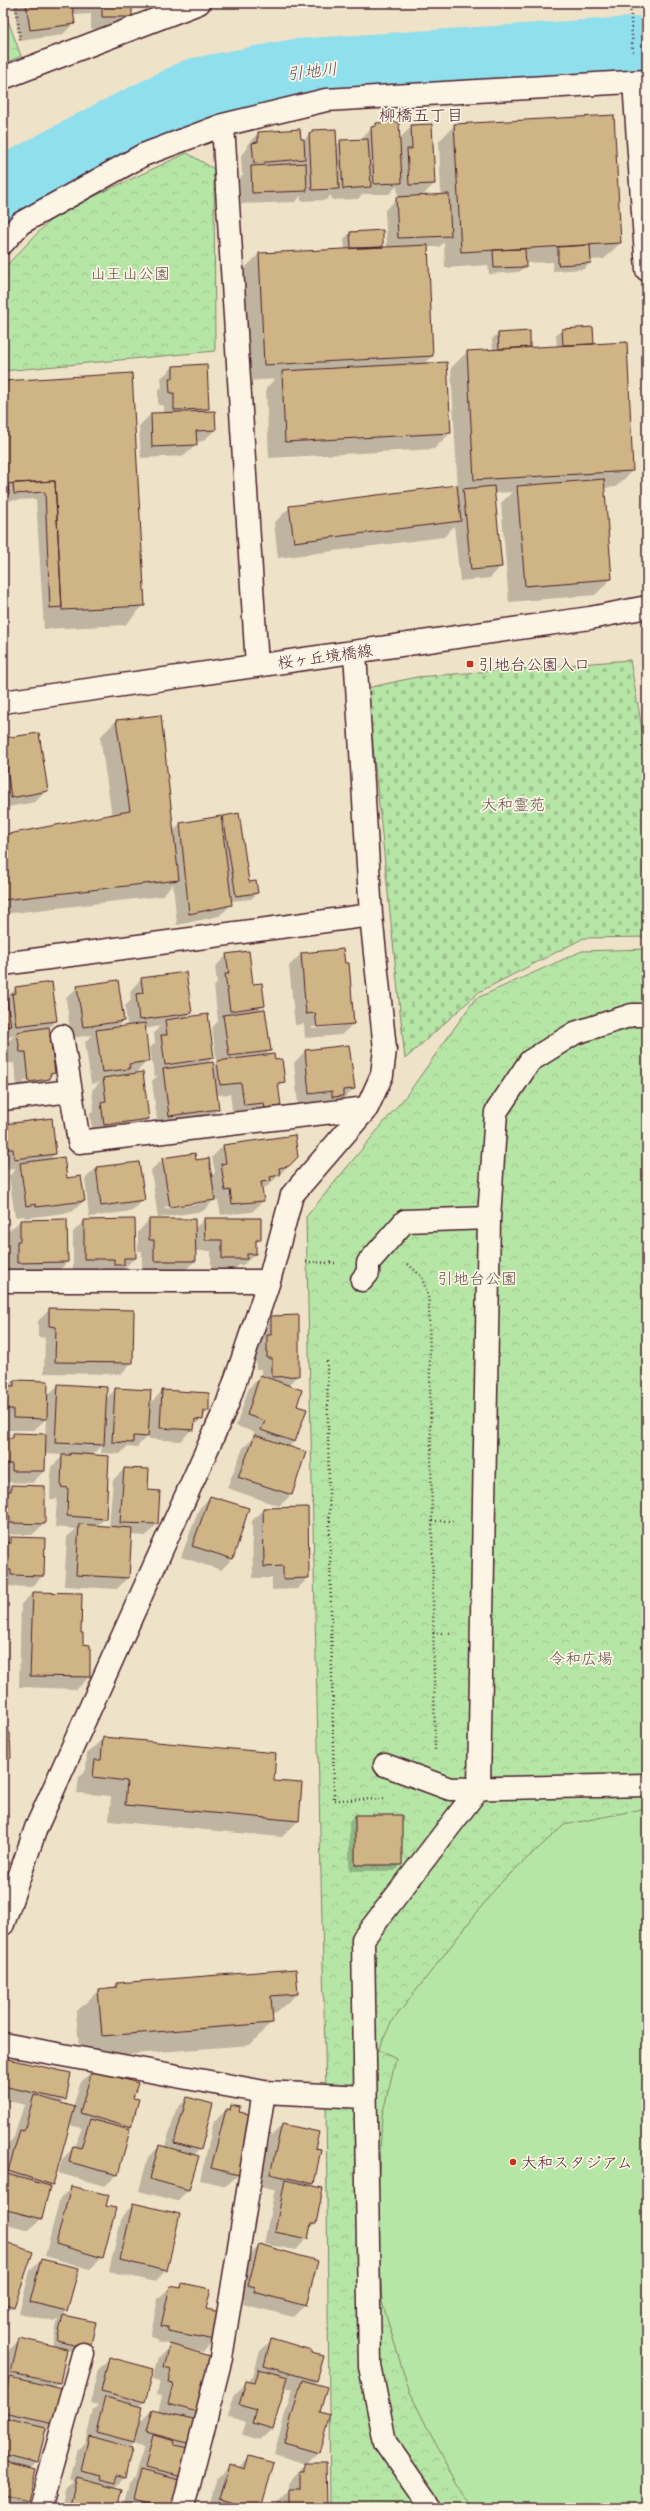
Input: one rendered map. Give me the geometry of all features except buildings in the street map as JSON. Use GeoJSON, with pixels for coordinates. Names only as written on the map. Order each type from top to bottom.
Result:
{"type":"FeatureCollection","features":[{"type":"Feature","properties":{"kind":"street"},"geometry":{"type":"LineString","coordinates":[[3,78],[199,3]]}},
{"type":"Feature","properties":{"kind":"street"},"geometry":{"type":"LineString","coordinates":[[3,243],[21,223],[143,155],[223,126],[326,100],[640,82],[647,270]]}},
{"type":"Feature","properties":{"kind":"street"},"geometry":{"type":"LineString","coordinates":[[223,126],[257,666]]}},
{"type":"Feature","properties":{"kind":"street","name":"桜ヶ丘境橋線"},"geometry":{"type":"LineString","coordinates":[[3,702],[590,618],[647,607]]}},
{"type":"Feature","properties":{"kind":"street"},"geometry":{"type":"LineString","coordinates":[[3,1924],[36,1828],[227,1405],[271,1271],[292,1195],[367,1108],[382,1075],[384,1049],[371,915],[355,652]]}},
{"type":"Feature","properties":{"kind":"street"},"geometry":{"type":"LineString","coordinates":[[3,964],[371,915]]}},
{"type":"Feature","properties":{"kind":"street"},"geometry":{"type":"LineString","coordinates":[[431,2508],[384,2442],[370,2366],[364,2097],[363,1938],[479,1788],[489,1218],[496,1112],[530,1061],[575,1032],[632,1015],[647,1015]]}},
{"type":"Feature","properties":{"kind":"street"},"geometry":{"type":"LineString","coordinates":[[62,1036],[78,1142],[367,1108]]}},
{"type":"Feature","properties":{"kind":"street"},"geometry":{"type":"LineString","coordinates":[[3,1099],[71,1091]]}},
{"type":"Feature","properties":{"kind":"street"},"geometry":{"type":"LineString","coordinates":[[365,1272],[405,1220],[489,1218]]}},
{"type":"Feature","properties":{"kind":"street"},"geometry":{"type":"LineString","coordinates":[[3,1281],[271,1271]]}},
{"type":"Feature","properties":{"kind":"street"},"geometry":{"type":"LineString","coordinates":[[385,1765],[450,1788],[647,1785]]}},
{"type":"Feature","properties":{"kind":"street"},"geometry":{"type":"LineString","coordinates":[[3,2044],[264,2092],[315,2096],[364,2097]]}},
{"type":"Feature","properties":{"kind":"street"},"geometry":{"type":"LineString","coordinates":[[183,2508],[221,2358],[264,2092]]}},
{"type":"Feature","properties":{"kind":"street"},"geometry":{"type":"LineString","coordinates":[[40,2508],[83,2354]]}},
{"type":"Feature","properties":{"kind":"path"},"geometry":{"type":"LineString","coordinates":[[16,3],[24,70]]}},
{"type":"Feature","properties":{"kind":"path"},"geometry":{"type":"LineString","coordinates":[[630,3],[640,82]]}},
{"type":"Feature","properties":{"kind":"path"},"geometry":{"type":"LineString","coordinates":[[271,1271],[365,1272],[410,1264],[422,1277],[429,1300],[435,1783]]}},
{"type":"Feature","properties":{"kind":"path"},"geometry":{"type":"LineString","coordinates":[[327,1361],[334,1800],[389,1799]]}},
{"type":"Feature","properties":{"kind":"green space"},"geometry":{"type":"Polygon","coordinates":[[[3,7],[21,56],[3,64],[3,7]]]}},
{"type":"Feature","properties":{"kind":"green space","name":"山王山公園"},"geometry":{"type":"Polygon","coordinates":[[[187,153],[214,169],[215,351],[3,371],[3,269],[56,214],[187,153]]]}},
{"type":"Feature","properties":{"kind":"green space","name":"大和霊苑"},"geometry":{"type":"Polygon","coordinates":[[[630,660],[647,757],[647,937],[584,938],[479,992],[405,1059],[367,688],[417,677],[630,660]]]}},
{"type":"Feature","properties":{"kind":"green space","name":"引地台公園"},"geometry":{"type":"Polygon","coordinates":[[[647,949],[647,2508],[330,2508],[326,2096],[306,1217],[409,1092],[475,999],[582,951],[647,949]]]}},
{"type":"Feature","properties":{"kind":"green space","name":"大和スタジアム"},"geometry":{"type":"Polygon","coordinates":[[[647,1808],[647,2508],[475,2508],[456,2485],[409,2391],[382,2302],[377,2207],[382,2116],[396,2059],[378,2050],[391,2023],[499,1884],[564,1825],[647,1808]]]}},
{"type":"Feature","properties":{"kind":"waterway","name":"引地川"},"geometry":{"type":"LineString","coordinates":[[3,190],[111,132],[196,90],[296,71],[647,48]]}},
{"type":"Feature","properties":{"kind":"place","name":"引地台公園入口"},"geometry":{"type":"Point","coordinates":[470,664]}},
{"type":"Feature","properties":{"kind":"place","name":"大和スタジアム"},"geometry":{"type":"Point","coordinates":[513,2162]}},
{"type":"Feature","properties":{"kind":"district","name":"柳橋五丁目"},"geometry":{"type":"Point","coordinates":[421,115]}},
{"type":"Feature","properties":{"kind":"park label","name":"令和広場"},"geometry":{"type":"Point","coordinates":[581,1658]}}]}
